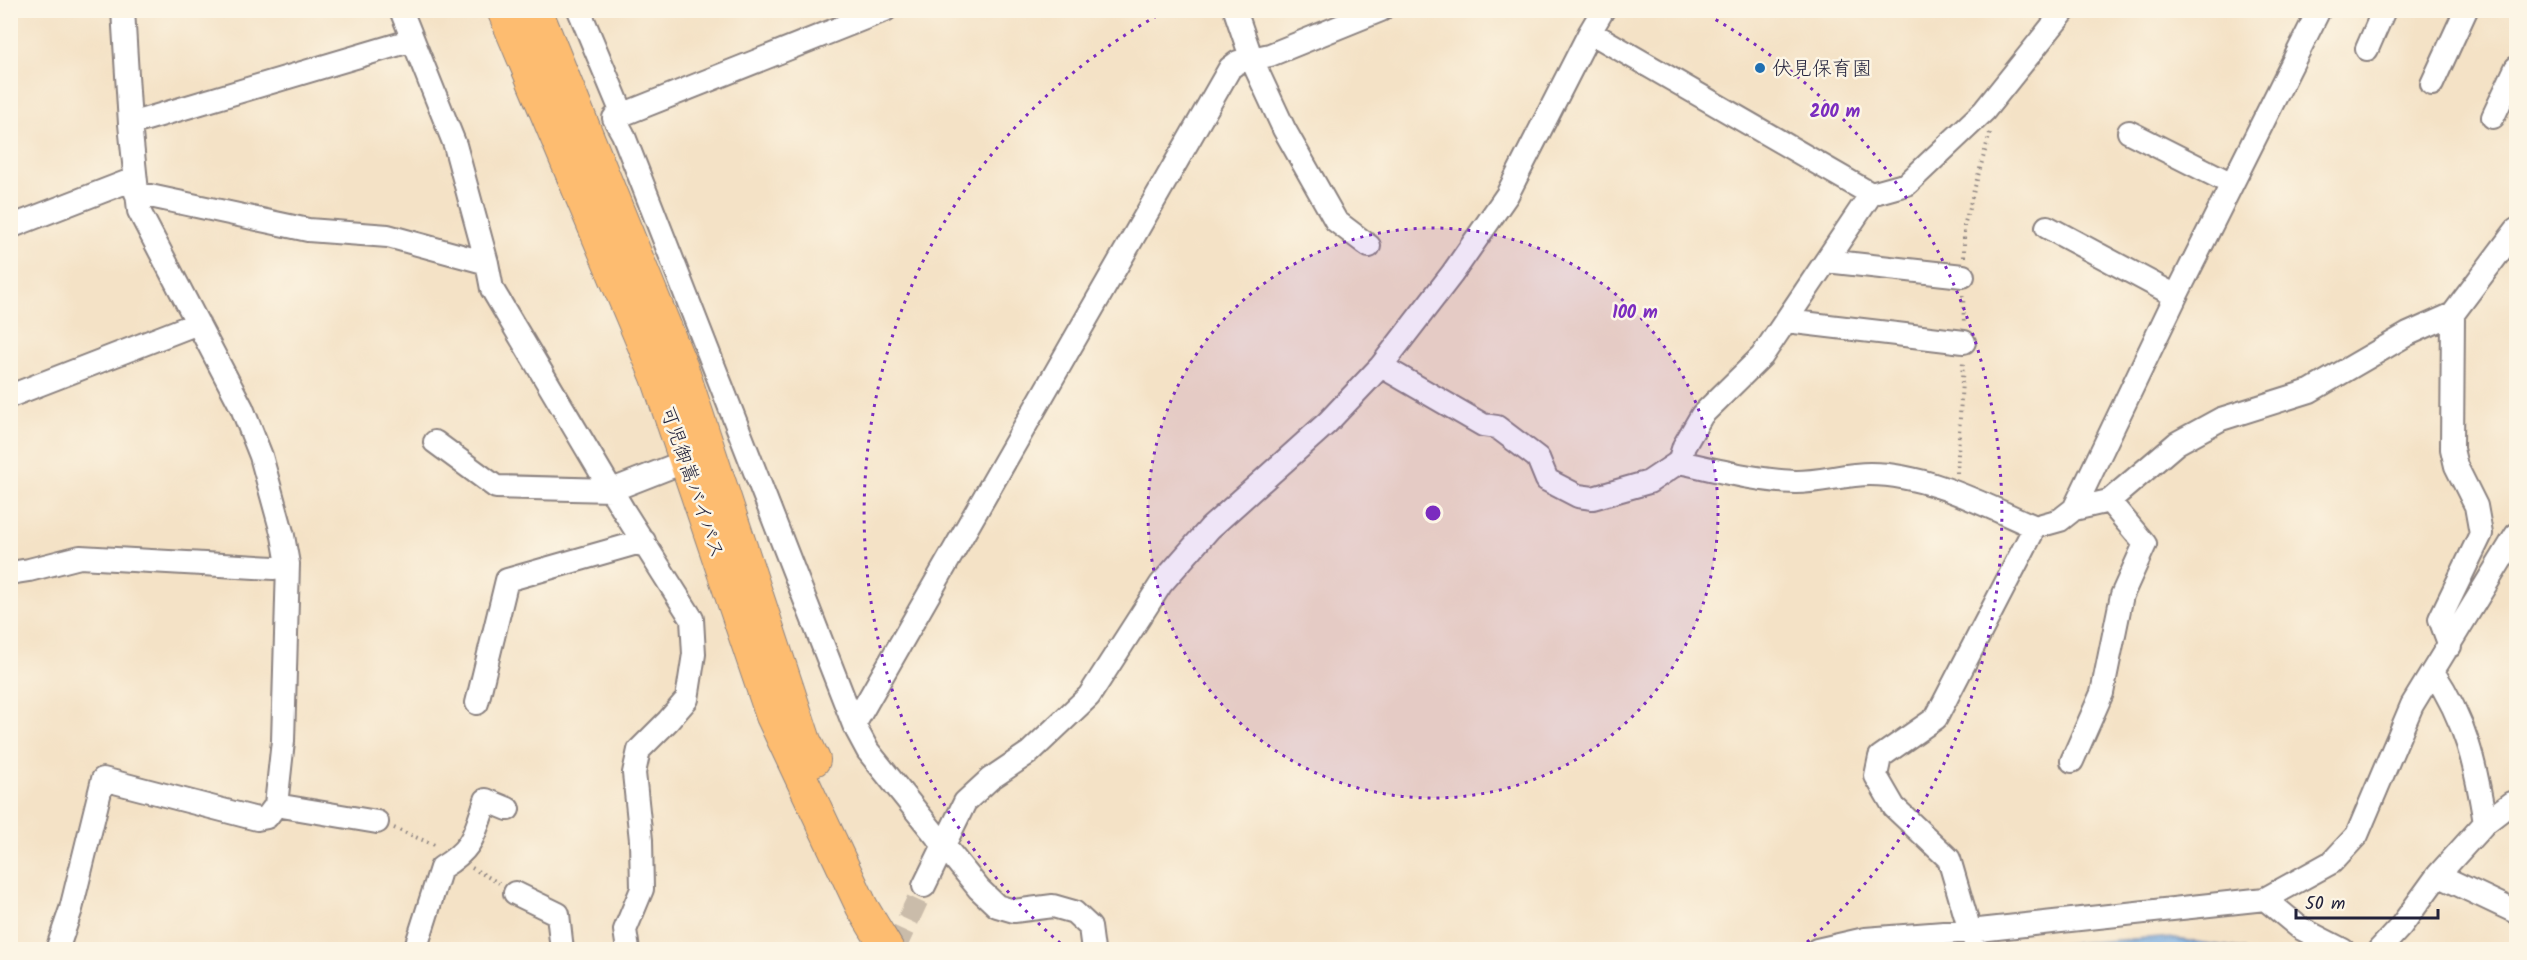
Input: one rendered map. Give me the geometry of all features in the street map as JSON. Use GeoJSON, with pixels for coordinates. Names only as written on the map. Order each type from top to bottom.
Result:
{"type":"FeatureCollection","features":[{"type":"Feature","properties":{"kind":"highway","name":"可児御嵩バイパス"},"geometry":{"type":"LineString","coordinates":[[503,10],[657,377],[772,716],[862,907],[890,950]]}},
{"type":"Feature","properties":{"kind":"highway","name":"可児御嵩バイパス"},"geometry":{"type":"LineString","coordinates":[[536,10],[682,368],[805,741],[876,900],[890,950]]}},
{"type":"Feature","properties":{"kind":"street"},"geometry":{"type":"LineString","coordinates":[[57,950],[71,909],[103,779],[256,819],[267,817],[276,804],[283,741],[288,564],[283,536],[261,456],[242,408],[139,211],[130,124],[123,10]]}},
{"type":"Feature","properties":{"kind":"street"},"geometry":{"type":"LineString","coordinates":[[401,10],[455,145],[492,289],[692,619],[694,654],[687,699],[639,750],[634,773],[641,840],[642,889],[625,930],[628,950]]}},
{"type":"Feature","properties":{"kind":"street"},"geometry":{"type":"LineString","coordinates":[[579,10],[622,113]]}},
{"type":"Feature","properties":{"kind":"street"},"geometry":{"type":"LineString","coordinates":[[885,10],[614,118],[623,134],[854,725],[868,751],[943,846],[979,889],[997,906],[1014,911],[1053,906],[1074,912],[1090,927],[1094,950]]}},
{"type":"Feature","properties":{"kind":"street"},"geometry":{"type":"LineString","coordinates":[[1235,10],[1252,60],[1284,129],[1336,221],[1369,246]]}},
{"type":"Feature","properties":{"kind":"street"},"geometry":{"type":"LineString","coordinates":[[854,725],[1230,68],[1238,62],[1270,55],[1381,10]]}},
{"type":"Feature","properties":{"kind":"street"},"geometry":{"type":"LineString","coordinates":[[924,886],[965,802],[990,779],[1030,752],[1089,696],[1161,584],[1210,528],[1327,423],[1381,366],[1452,274],[1507,195],[1603,10]]}},
{"type":"Feature","properties":{"kind":"street"},"geometry":{"type":"LineString","coordinates":[[1381,366],[1483,425],[1497,427],[1538,459],[1547,480],[1578,496],[1593,498],[1649,482],[1679,462],[1684,446],[1702,415],[1762,356],[1871,194],[1907,184],[1984,111],[2065,10]]}},
{"type":"Feature","properties":{"kind":"street"},"geometry":{"type":"LineString","coordinates":[[2074,509],[2176,296],[2319,10]]}},
{"type":"Feature","properties":{"kind":"street"},"geometry":{"type":"LineString","coordinates":[[2367,49],[2384,10]]}},
{"type":"Feature","properties":{"kind":"street"},"geometry":{"type":"LineString","coordinates":[[2432,84],[2466,10]]}},
{"type":"Feature","properties":{"kind":"street"},"geometry":{"type":"LineString","coordinates":[[1590,32],[1871,194]]}},
{"type":"Feature","properties":{"kind":"street"},"geometry":{"type":"LineString","coordinates":[[130,124],[412,40]]}},
{"type":"Feature","properties":{"kind":"street"},"geometry":{"type":"LineString","coordinates":[[2493,117],[2517,68]]}},
{"type":"Feature","properties":{"kind":"street"},"geometry":{"type":"LineString","coordinates":[[2129,132],[2232,184]]}},
{"type":"Feature","properties":{"kind":"street"},"geometry":{"type":"LineString","coordinates":[[10,227],[135,186],[308,230],[388,236],[487,263]]}},
{"type":"Feature","properties":{"kind":"street"},"geometry":{"type":"LineString","coordinates":[[2047,227],[2176,296]]}},
{"type":"Feature","properties":{"kind":"street"},"geometry":{"type":"LineString","coordinates":[[1679,462],[1767,480],[1799,482],[1870,474],[1908,479],[1956,493],[2035,527],[2060,520],[2074,509],[2109,501],[2177,443],[2221,419],[2310,391],[2408,334],[2453,314],[2517,231]]}},
{"type":"Feature","properties":{"kind":"street"},"geometry":{"type":"LineString","coordinates":[[1826,261],[1963,276]]}},
{"type":"Feature","properties":{"kind":"street"},"geometry":{"type":"LineString","coordinates":[[2450,646],[2440,619],[2481,534],[2476,506],[2456,466],[2452,449],[2453,314]]}},
{"type":"Feature","properties":{"kind":"street"},"geometry":{"type":"LineString","coordinates":[[1786,321],[1964,342]]}},
{"type":"Feature","properties":{"kind":"street"},"geometry":{"type":"LineString","coordinates":[[10,396],[198,323]]}},
{"type":"Feature","properties":{"kind":"street"},"geometry":{"type":"LineString","coordinates":[[435,442],[496,487],[612,490],[686,461]]}},
{"type":"Feature","properties":{"kind":"street"},"geometry":{"type":"LineString","coordinates":[[2072,761],[2102,693],[2122,595],[2145,544],[2109,501]]}},
{"type":"Feature","properties":{"kind":"street"},"geometry":{"type":"LineString","coordinates":[[1974,940],[1949,859],[1894,807],[1876,776],[1880,757],[1936,718],[2035,527]]}},
{"type":"Feature","properties":{"kind":"street"},"geometry":{"type":"LineString","coordinates":[[1817,950],[1865,939],[1974,940],[2265,899],[2332,862],[2357,835],[2412,705],[2517,536]]}},
{"type":"Feature","properties":{"kind":"street"},"geometry":{"type":"LineString","coordinates":[[477,703],[507,580],[644,541]]}},
{"type":"Feature","properties":{"kind":"street"},"geometry":{"type":"LineString","coordinates":[[10,573],[80,557],[274,568],[288,564]]}},
{"type":"Feature","properties":{"kind":"street"},"geometry":{"type":"LineString","coordinates":[[2433,672],[2457,711],[2478,778],[2485,823]]}},
{"type":"Feature","properties":{"kind":"street"},"geometry":{"type":"LineString","coordinates":[[415,950],[441,868],[456,859],[470,846],[486,800],[508,809]]}},
{"type":"Feature","properties":{"kind":"street"},"geometry":{"type":"LineString","coordinates":[[2379,950],[2401,926],[2438,875],[2485,823],[2511,802],[2517,802]]}},
{"type":"Feature","properties":{"kind":"street"},"geometry":{"type":"LineString","coordinates":[[276,804],[377,822]]}},
{"type":"Feature","properties":{"kind":"street"},"geometry":{"type":"LineString","coordinates":[[2438,875],[2517,912]]}},
{"type":"Feature","properties":{"kind":"street"},"geometry":{"type":"LineString","coordinates":[[515,893],[558,914],[562,950]]}},
{"type":"Feature","properties":{"kind":"street"},"geometry":{"type":"LineString","coordinates":[[2265,899],[2300,928],[2343,950]]}},
{"type":"Feature","properties":{"kind":"water"},"geometry":{"type":"Polygon","coordinates":[[[2162,937],[2245,949],[2011,949],[2031,946],[2162,937]]]}},
{"type":"Feature","properties":{"kind":"tunnel"},"geometry":{"type":"LineString","coordinates":[[894,950],[924,886]]}},
{"type":"Feature","properties":{"kind":"place","name":"伏見保育園"},"geometry":{"type":"Point","coordinates":[1760,68]}}]}
